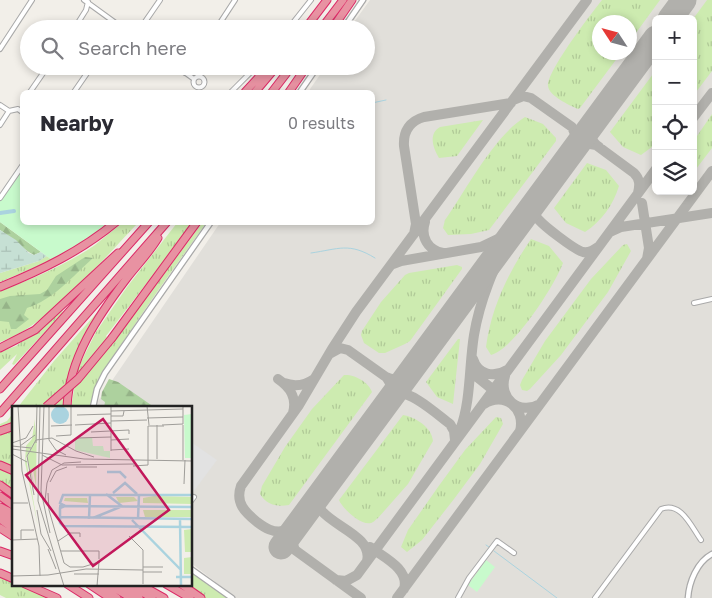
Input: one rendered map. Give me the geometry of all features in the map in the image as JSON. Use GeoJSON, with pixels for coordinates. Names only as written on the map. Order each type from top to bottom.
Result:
{"type":"FeatureCollection","features":[{"type":"Feature","properties":{"kind":"highway"},"geometry":{"type":"LineString","coordinates":[[312,20],[327,0]]}},
{"type":"Feature","properties":{"kind":"highway"},"geometry":{"type":"LineString","coordinates":[[328,20],[342,0]]}},
{"type":"Feature","properties":{"kind":"highway"},"geometry":{"type":"LineString","coordinates":[[338,20],[352,0]]}},
{"type":"Feature","properties":{"kind":"highway"},"geometry":{"type":"LineString","coordinates":[[247,90],[261,75]]}},
{"type":"Feature","properties":{"kind":"highway"},"geometry":{"type":"LineString","coordinates":[[257,90],[269,75]]}},
{"type":"Feature","properties":{"kind":"highway"},"geometry":{"type":"LineString","coordinates":[[274,90],[285,75]]}},
{"type":"Feature","properties":{"kind":"highway"},"geometry":{"type":"LineString","coordinates":[[290,90],[301,75]]}},
{"type":"Feature","properties":{"kind":"highway"},"geometry":{"type":"LineString","coordinates":[[0,287],[64,259],[112,225]]}},
{"type":"Feature","properties":{"kind":"highway"},"geometry":{"type":"LineString","coordinates":[[0,389],[147,225]]}},
{"type":"Feature","properties":{"kind":"highway"},"geometry":{"type":"LineString","coordinates":[[0,413],[165,225]]}},
{"type":"Feature","properties":{"kind":"highway"},"geometry":{"type":"LineString","coordinates":[[67,406],[71,378],[86,340],[116,294],[153,247],[166,225]]}},
{"type":"Feature","properties":{"kind":"highway"},"geometry":{"type":"LineString","coordinates":[[47,406],[78,379],[112,338],[196,225]]}},
{"type":"Feature","properties":{"kind":"highway"},"geometry":{"type":"LineString","coordinates":[[0,348],[35,330],[132,243]]}},
{"type":"Feature","properties":{"kind":"highway"},"geometry":{"type":"LineString","coordinates":[[0,431],[12,427]]}},
{"type":"Feature","properties":{"kind":"highway"},"geometry":{"type":"LineString","coordinates":[[0,465],[12,470]]}},
{"type":"Feature","properties":{"kind":"highway"},"geometry":{"type":"LineString","coordinates":[[0,485],[12,494]]}},
{"type":"Feature","properties":{"kind":"highway"},"geometry":{"type":"LineString","coordinates":[[0,496],[12,505]]}},
{"type":"Feature","properties":{"kind":"highway"},"geometry":{"type":"LineString","coordinates":[[0,513],[12,518]]}},
{"type":"Feature","properties":{"kind":"highway"},"geometry":{"type":"LineString","coordinates":[[0,513],[12,522]]}},
{"type":"Feature","properties":{"kind":"highway"},"geometry":{"type":"LineString","coordinates":[[0,513],[12,527]]}},
{"type":"Feature","properties":{"kind":"highway"},"geometry":{"type":"LineString","coordinates":[[0,528],[12,536]]}},
{"type":"Feature","properties":{"kind":"highway"},"geometry":{"type":"LineString","coordinates":[[0,573],[12,578]]}},
{"type":"Feature","properties":{"kind":"highway"},"geometry":{"type":"LineString","coordinates":[[30,586],[57,598]]}},
{"type":"Feature","properties":{"kind":"highway"},"geometry":{"type":"LineString","coordinates":[[70,586],[89,598]]}},
{"type":"Feature","properties":{"kind":"highway"},"geometry":{"type":"LineString","coordinates":[[92,586],[110,598]]}},
{"type":"Feature","properties":{"kind":"highway"},"geometry":{"type":"LineString","coordinates":[[101,586],[117,598]]}},
{"type":"Feature","properties":{"kind":"highway"},"geometry":{"type":"LineString","coordinates":[[111,586],[131,598]]}},
{"type":"Feature","properties":{"kind":"highway"},"geometry":{"type":"LineString","coordinates":[[121,586],[139,598]]}},
{"type":"Feature","properties":{"kind":"highway"},"geometry":{"type":"LineString","coordinates":[[132,586],[152,598]]}},
{"type":"Feature","properties":{"kind":"highway"},"geometry":{"type":"LineString","coordinates":[[143,586],[164,598]]}},
{"type":"Feature","properties":{"kind":"highway"},"geometry":{"type":"LineString","coordinates":[[169,586],[190,598]]}},
{"type":"Feature","properties":{"kind":"highway"},"geometry":{"type":"LineString","coordinates":[[184,586],[201,598]]}},
{"type":"Feature","properties":{"kind":"street"},"geometry":{"type":"LineString","coordinates":[[0,49],[32,0]]}},
{"type":"Feature","properties":{"kind":"street"},"geometry":{"type":"LineString","coordinates":[[146,20],[160,0]]}},
{"type":"Feature","properties":{"kind":"street"},"geometry":{"type":"LineString","coordinates":[[222,20],[235,0]]}},
{"type":"Feature","properties":{"kind":"street"},"geometry":{"type":"LineString","coordinates":[[295,20],[311,0]]}},
{"type":"Feature","properties":{"kind":"street"},"geometry":{"type":"LineString","coordinates":[[349,20],[363,0]]}},
{"type":"Feature","properties":{"kind":"street"},"geometry":{"type":"LineString","coordinates":[[87,1],[111,20]]}},
{"type":"Feature","properties":{"kind":"street"},"geometry":{"type":"LineString","coordinates":[[80,20],[86,10],[87,1]]}},
{"type":"Feature","properties":{"kind":"street"},"geometry":{"type":"LineString","coordinates":[[31,90],[42,75]]}},
{"type":"Feature","properties":{"kind":"street"},"geometry":{"type":"LineString","coordinates":[[75,90],[86,75]]}},
{"type":"Feature","properties":{"kind":"street"},"geometry":{"type":"LineString","coordinates":[[188,75],[194,79]]}},
{"type":"Feature","properties":{"kind":"street"},"geometry":{"type":"LineString","coordinates":[[234,90],[248,75]]}},
{"type":"Feature","properties":{"kind":"street"},"geometry":{"type":"LineString","coordinates":[[301,90],[312,75]]}},
{"type":"Feature","properties":{"kind":"street"},"geometry":{"type":"LineString","coordinates":[[0,105],[9,111],[20,111]]}},
{"type":"Feature","properties":{"kind":"street"},"geometry":{"type":"LineString","coordinates":[[0,125],[9,111]]}},
{"type":"Feature","properties":{"kind":"street"},"geometry":{"type":"LineString","coordinates":[[0,198],[20,169]]}},
{"type":"Feature","properties":{"kind":"street"},"geometry":{"type":"LineString","coordinates":[[93,406],[97,389],[105,373],[209,225]]}},
{"type":"Feature","properties":{"kind":"street"},"geometry":{"type":"LineString","coordinates":[[694,303],[712,299]]}},
{"type":"Feature","properties":{"kind":"street"},"geometry":{"type":"LineString","coordinates":[[594,598],[661,509],[668,506],[673,507],[684,515],[701,540]]}},
{"type":"Feature","properties":{"kind":"street"},"geometry":{"type":"LineString","coordinates":[[458,598],[466,582],[497,541],[514,553]]}},
{"type":"Feature","properties":{"kind":"street"},"geometry":{"type":"LineString","coordinates":[[688,598],[694,574],[707,557],[712,554]]}},
{"type":"Feature","properties":{"kind":"street"},"geometry":{"type":"LineString","coordinates":[[192,570],[232,598]]}},
{"type":"Feature","properties":{"kind":"shaded area"},"geometry":{"type":"Polygon","coordinates":[[[370,0],[712,0],[712,598],[236,598],[192,564],[192,406],[96,406],[96,404],[219,225],[375,225],[375,90],[309,90],[320,75],[375,75],[375,20],[356,20],[370,0]]]}},
{"type":"Feature","properties":{"kind":"shaded area"},"geometry":{"type":"Polygon","coordinates":[[[192,443],[217,460],[192,494],[192,443]]]}},
{"type":"Feature","properties":{"kind":"green space"},"geometry":{"type":"Polygon","coordinates":[[[602,0],[660,0],[637,31],[637,15],[592,15],[592,60],[616,60],[578,109],[560,100],[549,90],[548,86],[554,68],[602,0]]]}},
{"type":"Feature","properties":{"kind":"green space"},"geometry":{"type":"Polygon","coordinates":[[[707,0],[712,0],[712,71],[697,91],[697,15],[707,0]]]}},
{"type":"Feature","properties":{"kind":"green space"},"geometry":{"type":"Polygon","coordinates":[[[652,75],[652,147],[641,155],[623,147],[610,132],[652,75]]]}},
{"type":"Feature","properties":{"kind":"green space"},"geometry":{"type":"Polygon","coordinates":[[[712,114],[712,148],[697,168],[697,150],[697,136],[712,114]]]}},
{"type":"Feature","properties":{"kind":"green space"},"geometry":{"type":"Polygon","coordinates":[[[525,117],[543,124],[556,138],[556,141],[489,230],[471,234],[448,235],[443,228],[445,220],[471,179],[502,137],[525,117]]]}},
{"type":"Feature","properties":{"kind":"green space"},"geometry":{"type":"Polygon","coordinates":[[[483,120],[457,156],[439,158],[433,141],[436,130],[440,127],[483,120]]]}},
{"type":"Feature","properties":{"kind":"green space"},"geometry":{"type":"Polygon","coordinates":[[[587,163],[606,170],[619,186],[614,200],[606,212],[597,223],[585,232],[566,223],[554,208],[587,163]]]}},
{"type":"Feature","properties":{"kind":"green space"},"geometry":{"type":"Polygon","coordinates":[[[20,169],[20,225],[108,225],[78,246],[52,260],[0,222],[0,198],[20,169]]]}},
{"type":"Feature","properties":{"kind":"green space"},"geometry":{"type":"Polygon","coordinates":[[[0,222],[41,252],[34,255],[26,250],[0,230],[0,222]]]}},
{"type":"Feature","properties":{"kind":"green space"},"geometry":{"type":"Polygon","coordinates":[[[120,225],[136,225],[92,272],[55,307],[18,334],[0,342],[0,291],[61,265],[95,245],[120,225]]]}},
{"type":"Feature","properties":{"kind":"green space"},"geometry":{"type":"Polygon","coordinates":[[[175,225],[191,225],[106,336],[112,344],[201,225],[205,225],[109,363],[99,380],[91,406],[71,406],[78,368],[96,332],[127,287],[175,225]]]}},
{"type":"Feature","properties":{"kind":"green space"},"geometry":{"type":"Polygon","coordinates":[[[0,230],[16,240],[29,253],[34,255],[41,252],[47,256],[39,261],[0,273],[0,230]]]}},
{"type":"Feature","properties":{"kind":"green space"},"geometry":{"type":"Polygon","coordinates":[[[531,239],[549,246],[563,263],[552,286],[533,315],[511,341],[491,355],[486,347],[492,318],[508,277],[531,239]]]}},
{"type":"Feature","properties":{"kind":"green space"},"geometry":{"type":"Polygon","coordinates":[[[627,244],[631,251],[608,292],[561,355],[530,389],[527,391],[522,390],[520,385],[522,380],[545,341],[591,279],[623,245],[627,244]]]}},
{"type":"Feature","properties":{"kind":"green space"},"geometry":{"type":"Polygon","coordinates":[[[47,256],[52,260],[0,282],[0,273],[39,261],[47,256]]]}},
{"type":"Feature","properties":{"kind":"green space"},"geometry":{"type":"Polygon","coordinates":[[[85,257],[93,258],[54,293],[27,308],[24,315],[29,319],[16,329],[11,329],[9,322],[0,321],[0,299],[10,296],[40,294],[47,290],[56,276],[85,257]]]}},
{"type":"Feature","properties":{"kind":"green space"},"geometry":{"type":"Polygon","coordinates":[[[457,265],[462,267],[462,269],[410,341],[385,353],[379,353],[364,343],[361,335],[362,331],[381,302],[405,275],[457,265]]]}},
{"type":"Feature","properties":{"kind":"green space"},"geometry":{"type":"Polygon","coordinates":[[[101,308],[73,360],[64,406],[19,406],[54,361],[101,308]]]}},
{"type":"Feature","properties":{"kind":"green space"},"geometry":{"type":"Polygon","coordinates":[[[63,310],[61,315],[14,365],[12,364],[17,354],[0,370],[0,352],[16,346],[63,310]]]}},
{"type":"Feature","properties":{"kind":"green space"},"geometry":{"type":"Polygon","coordinates":[[[458,339],[460,339],[453,404],[437,397],[426,382],[458,339]]]}},
{"type":"Feature","properties":{"kind":"green space"},"geometry":{"type":"Polygon","coordinates":[[[344,375],[361,379],[372,392],[289,505],[280,506],[269,503],[260,494],[262,486],[285,447],[312,409],[344,375]]]}},
{"type":"Feature","properties":{"kind":"green space"},"geometry":{"type":"Polygon","coordinates":[[[109,379],[118,382],[153,406],[104,406],[105,402],[101,399],[102,392],[109,379]]]}},
{"type":"Feature","properties":{"kind":"green space"},"geometry":{"type":"Polygon","coordinates":[[[12,415],[12,490],[0,481],[0,424],[7,421],[12,415]]]}},
{"type":"Feature","properties":{"kind":"green space"},"geometry":{"type":"Polygon","coordinates":[[[403,415],[413,418],[426,427],[430,431],[433,441],[408,484],[374,522],[362,522],[348,512],[339,500],[403,415]]]}},
{"type":"Feature","properties":{"kind":"green space"},"geometry":{"type":"Polygon","coordinates":[[[496,417],[501,418],[503,424],[480,464],[422,540],[407,552],[401,547],[408,530],[465,450],[496,417]]]}},
{"type":"Feature","properties":{"kind":"green space"},"geometry":{"type":"Polygon","coordinates":[[[486,560],[495,567],[477,592],[468,585],[486,560]]]}},
{"type":"Feature","properties":{"kind":"green space"},"geometry":{"type":"Polygon","coordinates":[[[192,573],[227,598],[205,598],[187,586],[192,586],[192,573]]]}},
{"type":"Feature","properties":{"kind":"green space"},"geometry":{"type":"Polygon","coordinates":[[[0,577],[12,582],[12,586],[23,586],[54,598],[6,598],[0,595],[0,577]]]}},
{"type":"Feature","properties":{"kind":"waterway"},"geometry":{"type":"LineString","coordinates":[[375,102],[386,100]]}},
{"type":"Feature","properties":{"kind":"waterway"},"geometry":{"type":"LineString","coordinates":[[0,213],[14,211]]}},
{"type":"Feature","properties":{"kind":"waterway"},"geometry":{"type":"LineString","coordinates":[[311,253],[351,248],[375,258]]}},
{"type":"Feature","properties":{"kind":"waterway"},"geometry":{"type":"LineString","coordinates":[[494,551],[557,598]]}},
{"type":"Feature","properties":{"kind":"taxiway"},"geometry":{"type":"LineString","coordinates":[[302,518],[294,526],[283,531],[272,531],[266,528],[242,507],[239,497],[241,486],[299,405],[356,312],[587,0]]}},
{"type":"Feature","properties":{"kind":"taxiway"},"geometry":{"type":"LineString","coordinates":[[697,113],[712,93]]}},
{"type":"Feature","properties":{"kind":"taxiway"},"geometry":{"type":"LineString","coordinates":[[513,100],[523,96],[531,98],[572,127],[576,136],[576,147]]}},
{"type":"Feature","properties":{"kind":"taxiway"},"geometry":{"type":"LineString","coordinates":[[414,234],[416,224],[404,146],[408,127],[424,117],[511,103]]}},
{"type":"Feature","properties":{"kind":"taxiway"},"geometry":{"type":"LineString","coordinates":[[592,124],[591,137],[599,147]]}},
{"type":"Feature","properties":{"kind":"taxiway"},"geometry":{"type":"LineString","coordinates":[[576,147],[585,143],[596,145],[634,173],[639,182],[638,193]]}},
{"type":"Feature","properties":{"kind":"taxiway"},"geometry":{"type":"LineString","coordinates":[[397,598],[712,171]]}},
{"type":"Feature","properties":{"kind":"taxiway"},"geometry":{"type":"LineString","coordinates":[[336,580],[346,581],[357,575],[652,174]]}},
{"type":"Feature","properties":{"kind":"taxiway"},"geometry":{"type":"LineString","coordinates":[[536,201],[534,210],[536,216],[558,236],[583,252],[589,252],[598,247]]}},
{"type":"Feature","properties":{"kind":"taxiway"},"geometry":{"type":"LineString","coordinates":[[642,203],[649,248],[647,259]]}},
{"type":"Feature","properties":{"kind":"taxiway"},"geometry":{"type":"LineString","coordinates":[[610,232],[621,227],[712,213]]}},
{"type":"Feature","properties":{"kind":"taxiway"},"geometry":{"type":"LineString","coordinates":[[425,222],[424,233],[426,242],[433,249],[443,253]]}},
{"type":"Feature","properties":{"kind":"taxiway"},"geometry":{"type":"LineString","coordinates":[[393,264],[481,247],[502,237],[519,224]]}},
{"type":"Feature","properties":{"kind":"taxiway"},"geometry":{"type":"LineString","coordinates":[[460,430],[466,408],[472,347],[480,309],[488,284],[509,237]]}},
{"type":"Feature","properties":{"kind":"taxiway"},"geometry":{"type":"LineString","coordinates":[[329,354],[340,348],[348,350],[386,377],[391,389],[387,402]]}},
{"type":"Feature","properties":{"kind":"taxiway"},"geometry":{"type":"LineString","coordinates":[[473,359],[479,369],[487,374],[497,374],[507,370]]}},
{"type":"Feature","properties":{"kind":"taxiway"},"geometry":{"type":"LineString","coordinates":[[471,367],[476,376],[497,393]]}},
{"type":"Feature","properties":{"kind":"taxiway"},"geometry":{"type":"LineString","coordinates":[[386,377],[399,379],[410,372]]}},
{"type":"Feature","properties":{"kind":"taxiway"},"geometry":{"type":"LineString","coordinates":[[505,376],[505,391],[507,398],[512,403],[525,408],[540,404]]}},
{"type":"Feature","properties":{"kind":"taxiway"},"geometry":{"type":"LineString","coordinates":[[278,379],[292,394],[294,403],[293,413]]}},
{"type":"Feature","properties":{"kind":"taxiway"},"geometry":{"type":"LineString","coordinates":[[284,383],[299,385],[314,379]]}},
{"type":"Feature","properties":{"kind":"taxiway"},"geometry":{"type":"LineString","coordinates":[[385,405],[398,394],[410,396],[425,404],[450,424],[454,431],[455,440]]}},
{"type":"Feature","properties":{"kind":"taxiway"},"geometry":{"type":"LineString","coordinates":[[484,404],[499,399],[512,404],[520,415],[520,431]]}},
{"type":"Feature","properties":{"kind":"taxiway"},"geometry":{"type":"LineString","coordinates":[[322,490],[319,502],[321,510],[359,539],[367,553],[367,561]]}},
{"type":"Feature","properties":{"kind":"taxiway"},"geometry":{"type":"LineString","coordinates":[[298,525],[292,537],[295,550],[361,598]]}},
{"type":"Feature","properties":{"kind":"taxiway"},"geometry":{"type":"LineString","coordinates":[[370,547],[388,559],[399,570],[405,582],[404,589]]}},
{"type":"Feature","properties":{"kind":"runway"},"geometry":{"type":"LineString","coordinates":[[673,15],[684,0]]}},
{"type":"Feature","properties":{"kind":"runway"},"geometry":{"type":"LineString","coordinates":[[281,547],[652,43]]}}]}
